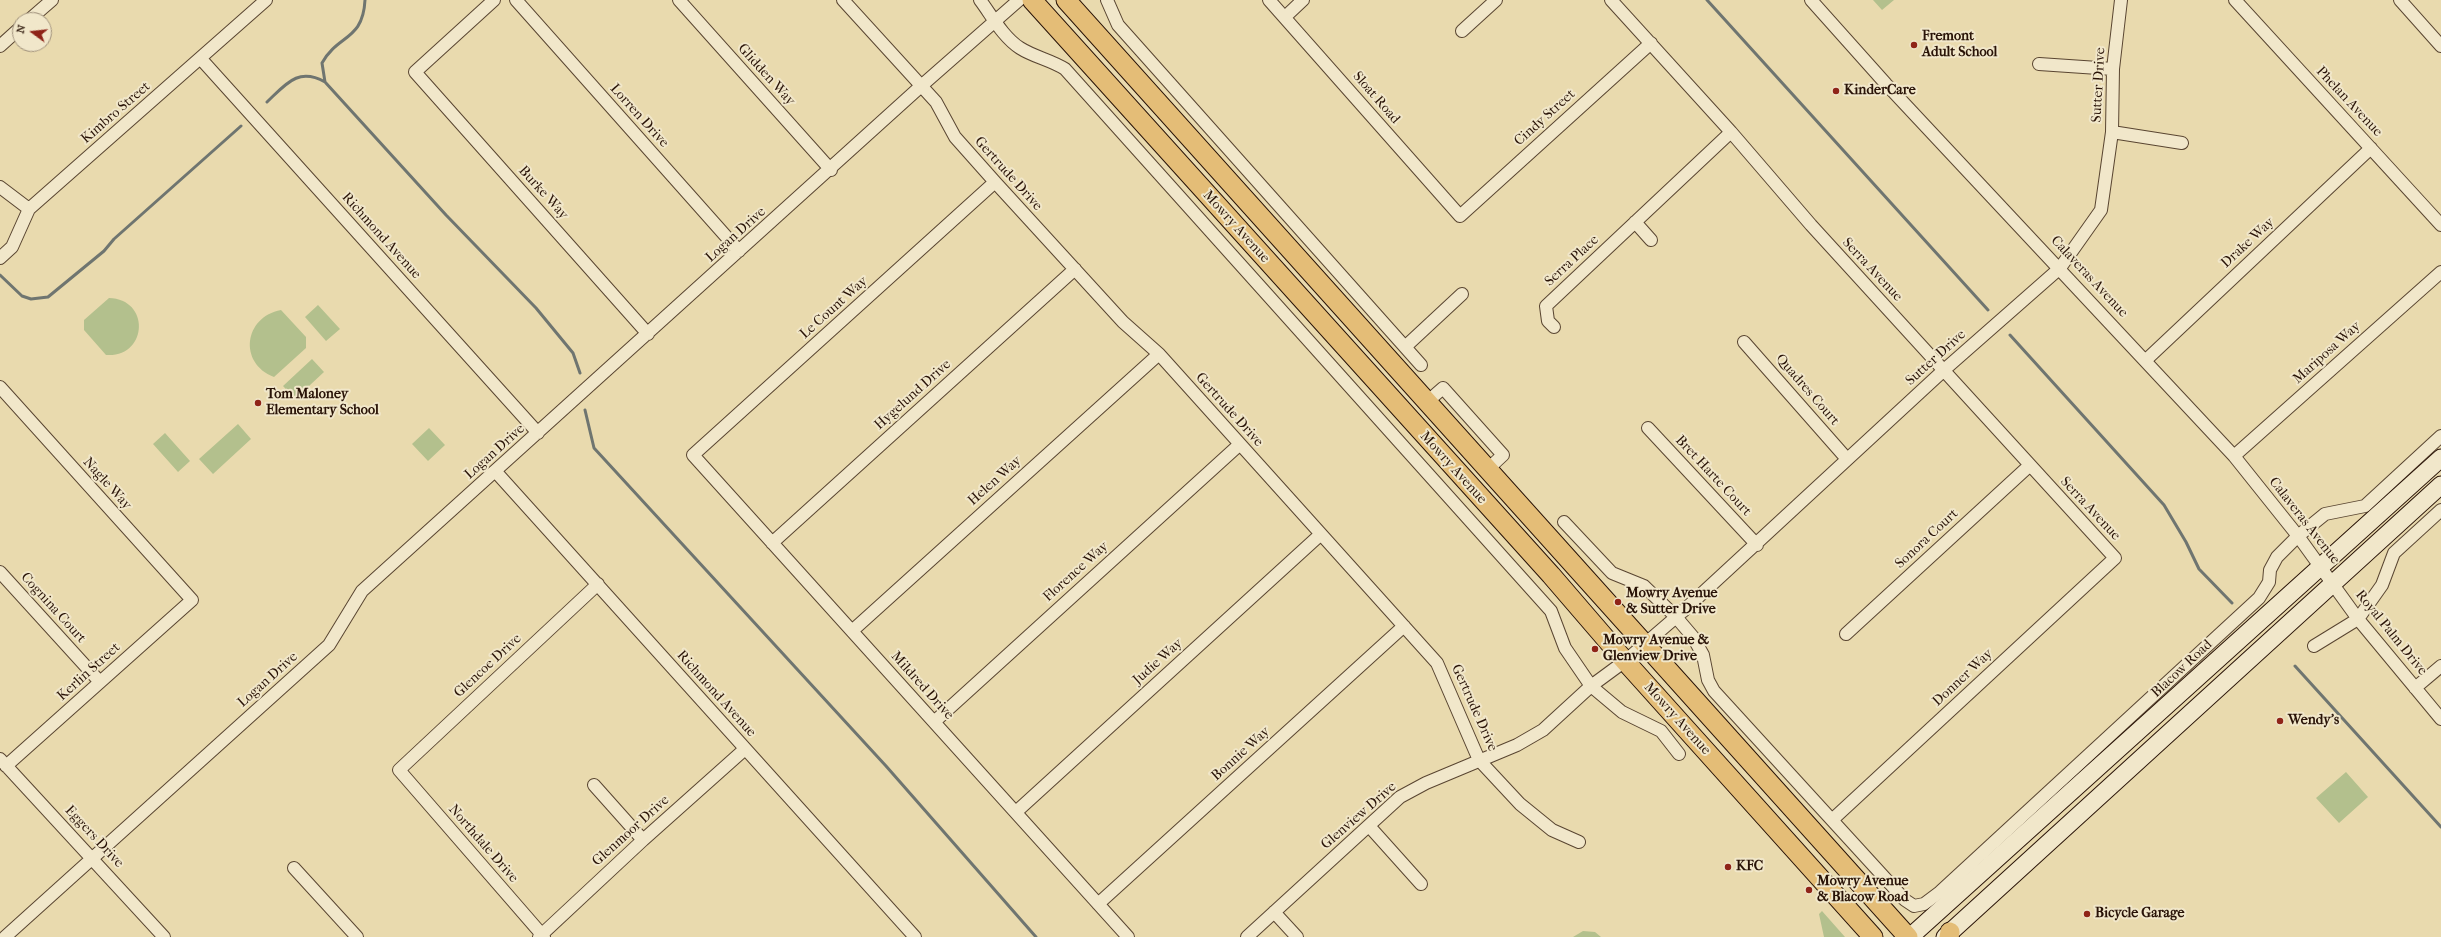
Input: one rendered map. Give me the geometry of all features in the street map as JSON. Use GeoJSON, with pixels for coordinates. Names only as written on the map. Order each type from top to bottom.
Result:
{"type":"FeatureCollection","features":[{"type":"Feature","properties":{"kind":"main road","name":"Mowry Avenue"},"geometry":{"type":"LineString","coordinates":[[1032,0],[1551,575],[1862,930],[1873,937]]}},
{"type":"Feature","properties":{"kind":"main road","name":"Mowry Avenue"},"geometry":{"type":"LineString","coordinates":[[1066,0],[1909,937]]}},
{"type":"Feature","properties":{"kind":"main road","name":"Blacow Road"},"geometry":{"type":"LineString","coordinates":[[1909,937],[2322,567],[2441,458]]}},
{"type":"Feature","properties":{"kind":"main road"},"geometry":{"type":"LineString","coordinates":[[1948,935],[2441,485]]}},
{"type":"Feature","properties":{"kind":"street"},"geometry":{"type":"LineString","coordinates":[[38,12],[52,0]]}},
{"type":"Feature","properties":{"kind":"street","name":"Kimbro Street"},"geometry":{"type":"LineString","coordinates":[[0,258],[12,247],[29,209],[266,0]]}},
{"type":"Feature","properties":{"kind":"street","name":"Burke Way"},"geometry":{"type":"LineString","coordinates":[[494,0],[415,72],[648,334]]}},
{"type":"Feature","properties":{"kind":"street","name":"Lorren Drive"},"geometry":{"type":"LineString","coordinates":[[516,0],[739,251]]}},
{"type":"Feature","properties":{"kind":"street","name":"Glidden Way"},"geometry":{"type":"LineString","coordinates":[[679,0],[831,170]]}},
{"type":"Feature","properties":{"kind":"street","name":"Gertrude Drive"},"geometry":{"type":"LineString","coordinates":[[843,0],[920,87],[936,102],[955,137],[994,182],[1123,322],[1159,354],[1239,445],[1437,663],[1479,760],[1520,804],[1552,830],[1579,842]]}},
{"type":"Feature","properties":{"kind":"street","name":"Mowry Avenue"},"geometry":{"type":"LineString","coordinates":[[980,0],[1008,38],[1020,48],[1052,61],[1065,69],[1536,593],[1551,611],[1564,648],[1591,686],[1622,712],[1661,732],[1679,754]]}},
{"type":"Feature","properties":{"kind":"street","name":"Logan Drive"},"geometry":{"type":"LineString","coordinates":[[5,937],[329,645],[362,590],[496,472],[739,251],[831,170],[920,87],[996,22],[1019,0]]}},
{"type":"Feature","properties":{"kind":"street"},"geometry":{"type":"LineString","coordinates":[[1107,0],[1118,24],[1421,365]]}},
{"type":"Feature","properties":{"kind":"street","name":"Sloat Road"},"geometry":{"type":"LineString","coordinates":[[1269,0],[1460,216]]}},
{"type":"Feature","properties":{"kind":"street"},"geometry":{"type":"LineString","coordinates":[[1285,17],[1303,0]]}},
{"type":"Feature","properties":{"kind":"street"},"geometry":{"type":"LineString","coordinates":[[1462,31],[1496,0]]}},
{"type":"Feature","properties":{"kind":"street","name":"Serra Avenue"},"geometry":{"type":"LineString","coordinates":[[1611,0],[1731,132],[1810,225],[1944,370],[2029,466],[2115,558]]}},
{"type":"Feature","properties":{"kind":"street","name":"Calaveras Avenue"},"geometry":{"type":"LineString","coordinates":[[1811,0],[1886,84],[2060,268],[2234,456],[2322,567],[2333,584]]}},
{"type":"Feature","properties":{"kind":"street","name":"Sutter Drive"},"geometry":{"type":"LineString","coordinates":[[1625,661],[1757,545],[1847,459],[1944,370],[2060,268],[2101,210],[2112,132],[2113,69],[2121,0]]}},
{"type":"Feature","properties":{"kind":"street","name":"Phelan Avenue"},"geometry":{"type":"LineString","coordinates":[[2235,0],[2441,225]]}},
{"type":"Feature","properties":{"kind":"street"},"geometry":{"type":"LineString","coordinates":[[2400,0],[2441,46]]}},
{"type":"Feature","properties":{"kind":"street"},"geometry":{"type":"LineString","coordinates":[[0,46],[12,35]]}},
{"type":"Feature","properties":{"kind":"street","name":"Cindy Street"},"geometry":{"type":"LineString","coordinates":[[1460,216],[1651,43]]}},
{"type":"Feature","properties":{"kind":"street","name":"Richmond Avenue"},"geometry":{"type":"LineString","coordinates":[[201,58],[538,433]]}},
{"type":"Feature","properties":{"kind":"street"},"geometry":{"type":"LineString","coordinates":[[2039,64],[2113,69]]}},
{"type":"Feature","properties":{"kind":"street","name":"Serra Place"},"geometry":{"type":"LineString","coordinates":[[1554,327],[1548,321],[1546,306],[1731,132]]}},
{"type":"Feature","properties":{"kind":"street"},"geometry":{"type":"LineString","coordinates":[[2112,132],[2182,142]]}},
{"type":"Feature","properties":{"kind":"street","name":"Drake Way"},"geometry":{"type":"LineString","coordinates":[[2146,360],[2371,148]]}},
{"type":"Feature","properties":{"kind":"street","name":"Le Count Way"},"geometry":{"type":"LineString","coordinates":[[693,455],[994,182]]}},
{"type":"Feature","properties":{"kind":"street"},"geometry":{"type":"LineString","coordinates":[[0,187],[29,209]]}},
{"type":"Feature","properties":{"kind":"street"},"geometry":{"type":"LineString","coordinates":[[1635,222],[1651,240]]}},
{"type":"Feature","properties":{"kind":"street","name":"Hygelund Drive"},"geometry":{"type":"LineString","coordinates":[[772,542],[1075,269]]}},
{"type":"Feature","properties":{"kind":"street","name":"Mariposa Way"},"geometry":{"type":"LineString","coordinates":[[2234,456],[2441,272]]}},
{"type":"Feature","properties":{"kind":"street"},"geometry":{"type":"LineString","coordinates":[[1405,347],[1462,294]]}},
{"type":"Feature","properties":{"kind":"street","name":"Quadres Court"},"geometry":{"type":"LineString","coordinates":[[1744,342],[1847,459]]}},
{"type":"Feature","properties":{"kind":"street","name":"Helen Way"},"geometry":{"type":"LineString","coordinates":[[852,631],[1159,354]]}},
{"type":"Feature","properties":{"kind":"street","name":"Nagle Way"},"geometry":{"type":"LineString","coordinates":[[0,387],[192,600]]}},
{"type":"Feature","properties":{"kind":"street","name":"Bret Harte Court"},"geometry":{"type":"LineString","coordinates":[[1648,428],[1757,545]]}},
{"type":"Feature","properties":{"kind":"street","name":"Blacow Road"},"geometry":{"type":"LineString","coordinates":[[1832,820],[1905,900],[1914,906],[1924,904],[1940,892],[2260,598],[2269,582],[2270,570],[2277,558],[2298,536],[2325,514],[2365,506],[2441,436]]}},
{"type":"Feature","properties":{"kind":"street","name":"Florence Way"},"geometry":{"type":"LineString","coordinates":[[934,722],[1239,445]]}},
{"type":"Feature","properties":{"kind":"street","name":"Mildred Drive"},"geometry":{"type":"LineString","coordinates":[[693,455],[1128,937]]}},
{"type":"Feature","properties":{"kind":"street","name":"Sonora Court"},"geometry":{"type":"LineString","coordinates":[[1846,634],[2029,466]]}},
{"type":"Feature","properties":{"kind":"street","name":"Richmond Avenue"},"geometry":{"type":"LineString","coordinates":[[496,472],[915,937]]}},
{"type":"Feature","properties":{"kind":"street"},"geometry":{"type":"LineString","coordinates":[[2314,646],[2358,619],[2382,585],[2394,553],[2441,510]]}},
{"type":"Feature","properties":{"kind":"street"},"geometry":{"type":"LineString","coordinates":[[1564,522],[1612,573],[1644,586],[1676,617],[1693,636],[1703,655],[1708,680],[1714,691],[1832,820]]}},
{"type":"Feature","properties":{"kind":"street","name":"Judie Way"},"geometry":{"type":"LineString","coordinates":[[1016,812],[1321,534]]}},
{"type":"Feature","properties":{"kind":"street","name":"Donner Way"},"geometry":{"type":"LineString","coordinates":[[1832,820],[2115,558]]}},
{"type":"Feature","properties":{"kind":"street","name":"Cognina Court"},"geometry":{"type":"LineString","coordinates":[[0,572],[100,682]]}},
{"type":"Feature","properties":{"kind":"street","name":"Glencoe Drive"},"geometry":{"type":"LineString","coordinates":[[399,770],[598,584]]}},
{"type":"Feature","properties":{"kind":"street","name":"Royal Palm Drive"},"geometry":{"type":"LineString","coordinates":[[2333,584],[2358,619],[2441,719]]}},
{"type":"Feature","properties":{"kind":"street","name":"Kerlin Street"},"geometry":{"type":"LineString","coordinates":[[3,762],[100,682],[192,600]]}},
{"type":"Feature","properties":{"kind":"street","name":"Bonnie Way"},"geometry":{"type":"LineString","coordinates":[[1098,904],[1404,626]]}},
{"type":"Feature","properties":{"kind":"street","name":"Glenview Drive"},"geometry":{"type":"LineString","coordinates":[[1247,937],[1400,797],[1426,783],[1517,745],[1543,730],[1591,686],[1625,661]]}},
{"type":"Feature","properties":{"kind":"street"},"geometry":{"type":"LineString","coordinates":[[2415,688],[2441,666]]}},
{"type":"Feature","properties":{"kind":"street","name":"Glenmoor Drive"},"geometry":{"type":"LineString","coordinates":[[542,936],[643,840],[745,749]]}},
{"type":"Feature","properties":{"kind":"street","name":"Eggers Drive"},"geometry":{"type":"LineString","coordinates":[[3,762],[93,858],[164,937]]}},
{"type":"Feature","properties":{"kind":"street","name":"Northdale Drive"},"geometry":{"type":"LineString","coordinates":[[399,770],[542,936]]}},
{"type":"Feature","properties":{"kind":"street"},"geometry":{"type":"LineString","coordinates":[[594,785],[643,840]]}},
{"type":"Feature","properties":{"kind":"street"},"geometry":{"type":"LineString","coordinates":[[1369,826],[1421,884]]}},
{"type":"Feature","properties":{"kind":"street"},"geometry":{"type":"LineString","coordinates":[[294,868],[357,937]]}},
{"type":"Feature","properties":{"kind":"street"},"geometry":{"type":"LineString","coordinates":[[1274,912],[1297,937]]}},
{"type":"Feature","properties":{"kind":"green space"},"geometry":{"type":"Polygon","coordinates":[[[1873,0],[1894,0],[1882,10],[1873,0]]]}},
{"type":"Feature","properties":{"kind":"green space"},"geometry":{"type":"Polygon","coordinates":[[[109,298],[123,301],[132,308],[138,317],[139,328],[136,339],[130,348],[120,353],[106,355],[84,330],[84,320],[109,298]]]}},
{"type":"Feature","properties":{"kind":"green space"},"geometry":{"type":"Polygon","coordinates":[[[318,305],[340,329],[326,341],[305,317],[318,305]]]}},
{"type":"Feature","properties":{"kind":"green space"},"geometry":{"type":"Polygon","coordinates":[[[281,310],[306,337],[306,348],[274,377],[262,370],[255,362],[251,351],[250,341],[253,331],[259,321],[269,314],[281,310]]]}},
{"type":"Feature","properties":{"kind":"green space"},"geometry":{"type":"Polygon","coordinates":[[[312,359],[324,372],[295,399],[283,386],[312,359]]]}},
{"type":"Feature","properties":{"kind":"green space"},"geometry":{"type":"Polygon","coordinates":[[[238,424],[251,439],[213,474],[199,459],[238,424]]]}},
{"type":"Feature","properties":{"kind":"green space"},"geometry":{"type":"Polygon","coordinates":[[[429,428],[445,445],[428,461],[412,444],[429,428]]]}},
{"type":"Feature","properties":{"kind":"green space"},"geometry":{"type":"Polygon","coordinates":[[[165,433],[190,461],[178,472],[153,444],[165,433]]]}},
{"type":"Feature","properties":{"kind":"green space"},"geometry":{"type":"Polygon","coordinates":[[[2346,772],[2368,797],[2339,823],[2316,798],[2346,772]]]}},
{"type":"Feature","properties":{"kind":"green space"},"geometry":{"type":"Polygon","coordinates":[[[1822,911],[1845,937],[1824,937],[1819,914],[1822,911]]]}},
{"type":"Feature","properties":{"kind":"green space"},"geometry":{"type":"Polygon","coordinates":[[[1583,931],[1595,932],[1601,937],[1573,937],[1583,931]]]}},
{"type":"Feature","properties":{"kind":"waterway"},"geometry":{"type":"LineString","coordinates":[[325,82],[322,63],[328,54],[349,36],[360,23],[365,0]]}},
{"type":"Feature","properties":{"kind":"waterway"},"geometry":{"type":"LineString","coordinates":[[1707,0],[1988,310]]}},
{"type":"Feature","properties":{"kind":"waterway"},"geometry":{"type":"LineString","coordinates":[[267,102],[280,89],[300,77],[307,76],[325,82],[446,215],[536,308],[573,353],[580,373]]}},
{"type":"Feature","properties":{"kind":"waterway"},"geometry":{"type":"LineString","coordinates":[[0,275],[22,296],[31,299],[48,297],[104,251],[114,239],[241,126]]}},
{"type":"Feature","properties":{"kind":"waterway"},"geometry":{"type":"LineString","coordinates":[[2010,335],[2164,505],[2186,542],[2199,569],[2232,603]]}},
{"type":"Feature","properties":{"kind":"waterway"},"geometry":{"type":"LineString","coordinates":[[585,410],[594,448],[886,766],[1036,937]]}},
{"type":"Feature","properties":{"kind":"waterway"},"geometry":{"type":"LineString","coordinates":[[2295,666],[2441,827]]}},
{"type":"Feature","properties":{"kind":"place","name":"Fremont Adult School"},"geometry":{"type":"Point","coordinates":[1914,45]}},
{"type":"Feature","properties":{"kind":"place","name":"KinderCare"},"geometry":{"type":"Point","coordinates":[1836,91]}},
{"type":"Feature","properties":{"kind":"place","name":"Tom Maloney Elementary School"},"geometry":{"type":"Point","coordinates":[258,403]}},
{"type":"Feature","properties":{"kind":"place","name":"Mowry Avenue & Sutter Drive"},"geometry":{"type":"Point","coordinates":[1618,602]}},
{"type":"Feature","properties":{"kind":"place","name":"Mowry Avenue & Glenview Drive"},"geometry":{"type":"Point","coordinates":[1595,649]}},
{"type":"Feature","properties":{"kind":"place","name":"Wendy's"},"geometry":{"type":"Point","coordinates":[2280,721]}},
{"type":"Feature","properties":{"kind":"place","name":"KFC"},"geometry":{"type":"Point","coordinates":[1728,867]}},
{"type":"Feature","properties":{"kind":"place","name":"Mowry Avenue & Blacow Road"},"geometry":{"type":"Point","coordinates":[1809,890]}},
{"type":"Feature","properties":{"kind":"place","name":"Bicycle Garage"},"geometry":{"type":"Point","coordinates":[2087,914]}}]}
